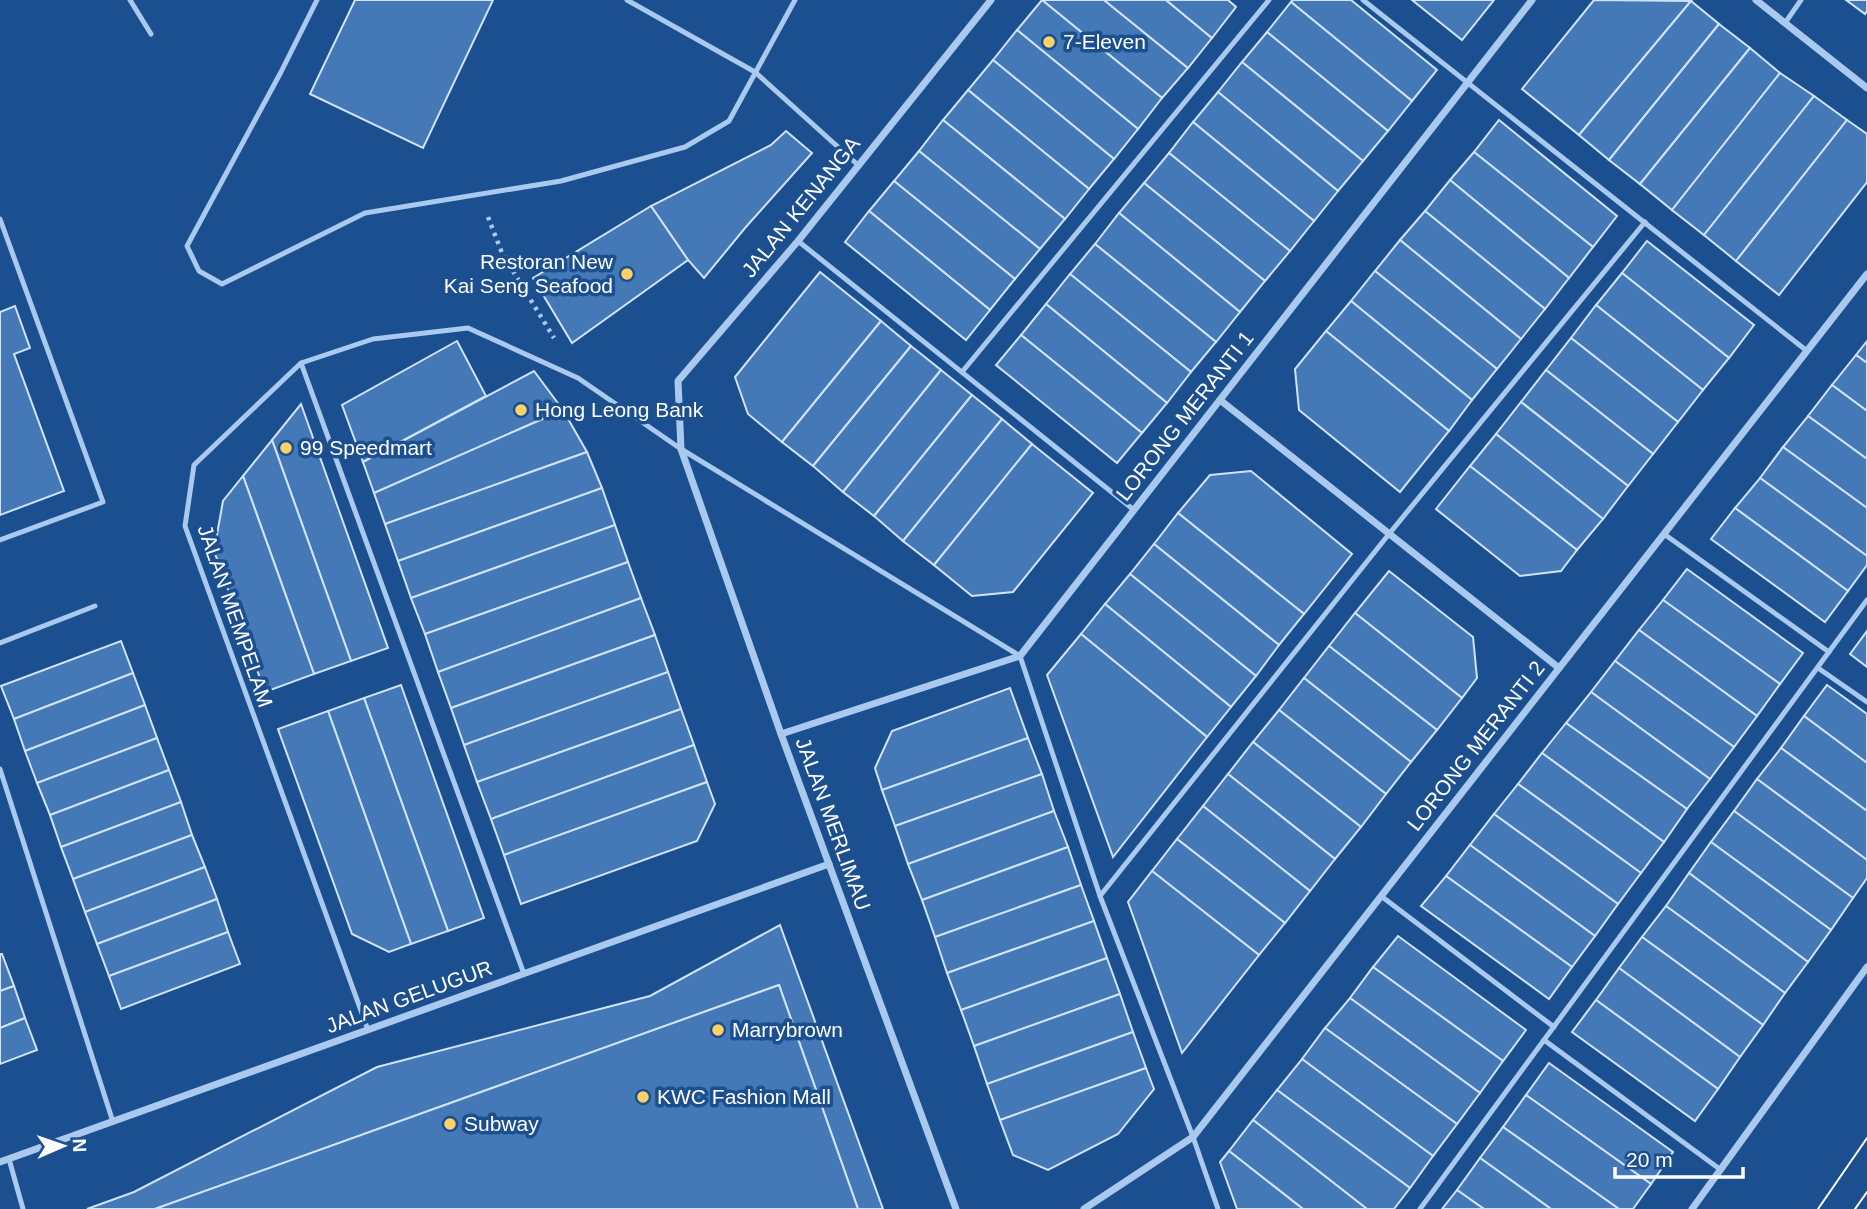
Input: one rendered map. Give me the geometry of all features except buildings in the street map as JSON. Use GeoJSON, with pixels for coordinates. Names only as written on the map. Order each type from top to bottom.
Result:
{"type":"FeatureCollection","features":[{"type":"Feature","properties":{"kind":"street","name":"JALAN KENANGA"},"geometry":{"type":"LineString","coordinates":[[681,449],[678,381],[798,241],[991,0]]}},
{"type":"Feature","properties":{"kind":"street","name":"LORONG MERANTI 1"},"geometry":{"type":"LineString","coordinates":[[1020,656],[1532,0]]}},
{"type":"Feature","properties":{"kind":"street"},"geometry":{"type":"LineString","coordinates":[[1756,0],[1867,88]]}},
{"type":"Feature","properties":{"kind":"street","name":"LORONG MERANTI 2"},"geometry":{"type":"LineString","coordinates":[[1084,1209],[1193,1137],[1867,274]]}},
{"type":"Feature","properties":{"kind":"street"},"geometry":{"type":"LineString","coordinates":[[1220,400],[1559,668]]}},
{"type":"Feature","properties":{"kind":"street","name":"JALAN MERLIMAU"},"geometry":{"type":"LineString","coordinates":[[681,449],[781,734],[956,1209]]}},
{"type":"Feature","properties":{"kind":"street"},"geometry":{"type":"LineString","coordinates":[[781,734],[1020,656]]}},
{"type":"Feature","properties":{"kind":"street","name":"JALAN GELUGUR"},"geometry":{"type":"LineString","coordinates":[[0,1162],[829,864]]}},
{"type":"Feature","properties":{"kind":"street"},"geometry":{"type":"LineString","coordinates":[[1692,1209],[1867,967]]}},
{"type":"Feature","properties":{"kind":"lane"},"geometry":{"type":"LineString","coordinates":[[130,0],[151,34]]}},
{"type":"Feature","properties":{"kind":"lane"},"geometry":{"type":"LineString","coordinates":[[317,0],[187,246],[199,271],[222,284],[365,213],[561,181],[685,147],[729,121],[795,0]]}},
{"type":"Feature","properties":{"kind":"lane"},"geometry":{"type":"LineString","coordinates":[[627,0],[755,72],[858,165]]}},
{"type":"Feature","properties":{"kind":"lane"},"geometry":{"type":"LineString","coordinates":[[962,372],[1269,0]]}},
{"type":"Feature","properties":{"kind":"lane"},"geometry":{"type":"LineString","coordinates":[[1363,0],[1807,351]]}},
{"type":"Feature","properties":{"kind":"lane"},"geometry":{"type":"LineString","coordinates":[[1785,23],[1801,0]]}},
{"type":"Feature","properties":{"kind":"lane"},"geometry":{"type":"LineString","coordinates":[[0,219],[103,502],[0,540]]}},
{"type":"Feature","properties":{"kind":"lane"},"geometry":{"type":"LineString","coordinates":[[1100,896],[1389,534],[1644,222]]}},
{"type":"Feature","properties":{"kind":"lane"},"geometry":{"type":"LineString","coordinates":[[798,241],[1134,510]]}},
{"type":"Feature","properties":{"kind":"lane","name":"JALAN MEMPELAM"},"geometry":{"type":"LineString","coordinates":[[368,1030],[184,526],[194,465],[301,363],[373,339],[468,328],[578,378],[681,449],[1020,656]]}},
{"type":"Feature","properties":{"kind":"lane"},"geometry":{"type":"LineString","coordinates":[[301,363],[524,974]]}},
{"type":"Feature","properties":{"kind":"lane"},"geometry":{"type":"LineString","coordinates":[[1664,534],[1829,652]]}},
{"type":"Feature","properties":{"kind":"lane"},"geometry":{"type":"LineString","coordinates":[[1420,1209],[1867,600]]}},
{"type":"Feature","properties":{"kind":"lane"},"geometry":{"type":"LineString","coordinates":[[0,643],[95,606]]}},
{"type":"Feature","properties":{"kind":"lane"},"geometry":{"type":"LineString","coordinates":[[1020,656],[1100,896],[1219,1209]]}},
{"type":"Feature","properties":{"kind":"lane"},"geometry":{"type":"LineString","coordinates":[[1818,668],[1867,702]]}},
{"type":"Feature","properties":{"kind":"lane"},"geometry":{"type":"LineString","coordinates":[[0,769],[113,1122]]}},
{"type":"Feature","properties":{"kind":"lane"},"geometry":{"type":"LineString","coordinates":[[1381,895],[1554,1027]]}},
{"type":"Feature","properties":{"kind":"lane"},"geometry":{"type":"LineString","coordinates":[[1544,1040],[1721,1170]]}},
{"type":"Feature","properties":{"kind":"lane"},"geometry":{"type":"LineString","coordinates":[[9,1159],[23,1209]]}},
{"type":"Feature","properties":{"kind":"path"},"geometry":{"type":"LineString","coordinates":[[479,194],[502,253],[578,378]]}},
{"type":"Feature","properties":{"kind":"tram line"},"geometry":{"type":"LineString","coordinates":[[1818,1209],[1867,1138]]}},
{"type":"Feature","properties":{"kind":"tram line"},"geometry":{"type":"LineString","coordinates":[[1855,1209],[1867,1192]]}},
{"type":"Feature","properties":{"kind":"place","name":"7-Eleven"},"geometry":{"type":"Point","coordinates":[1049,42]}},
{"type":"Feature","properties":{"kind":"place","name":"Restoran New Kai Seng Seafood"},"geometry":{"type":"Point","coordinates":[627,274]}},
{"type":"Feature","properties":{"kind":"place","name":"Hong Leong Bank"},"geometry":{"type":"Point","coordinates":[521,410]}},
{"type":"Feature","properties":{"kind":"place","name":"99 Speedmart"},"geometry":{"type":"Point","coordinates":[286,448]}},
{"type":"Feature","properties":{"kind":"place","name":"Marrybrown"},"geometry":{"type":"Point","coordinates":[718,1030]}},
{"type":"Feature","properties":{"kind":"place","name":"KWC Fashion Mall"},"geometry":{"type":"Point","coordinates":[643,1097]}},
{"type":"Feature","properties":{"kind":"place","name":"Subway"},"geometry":{"type":"Point","coordinates":[450,1124]}}]}
